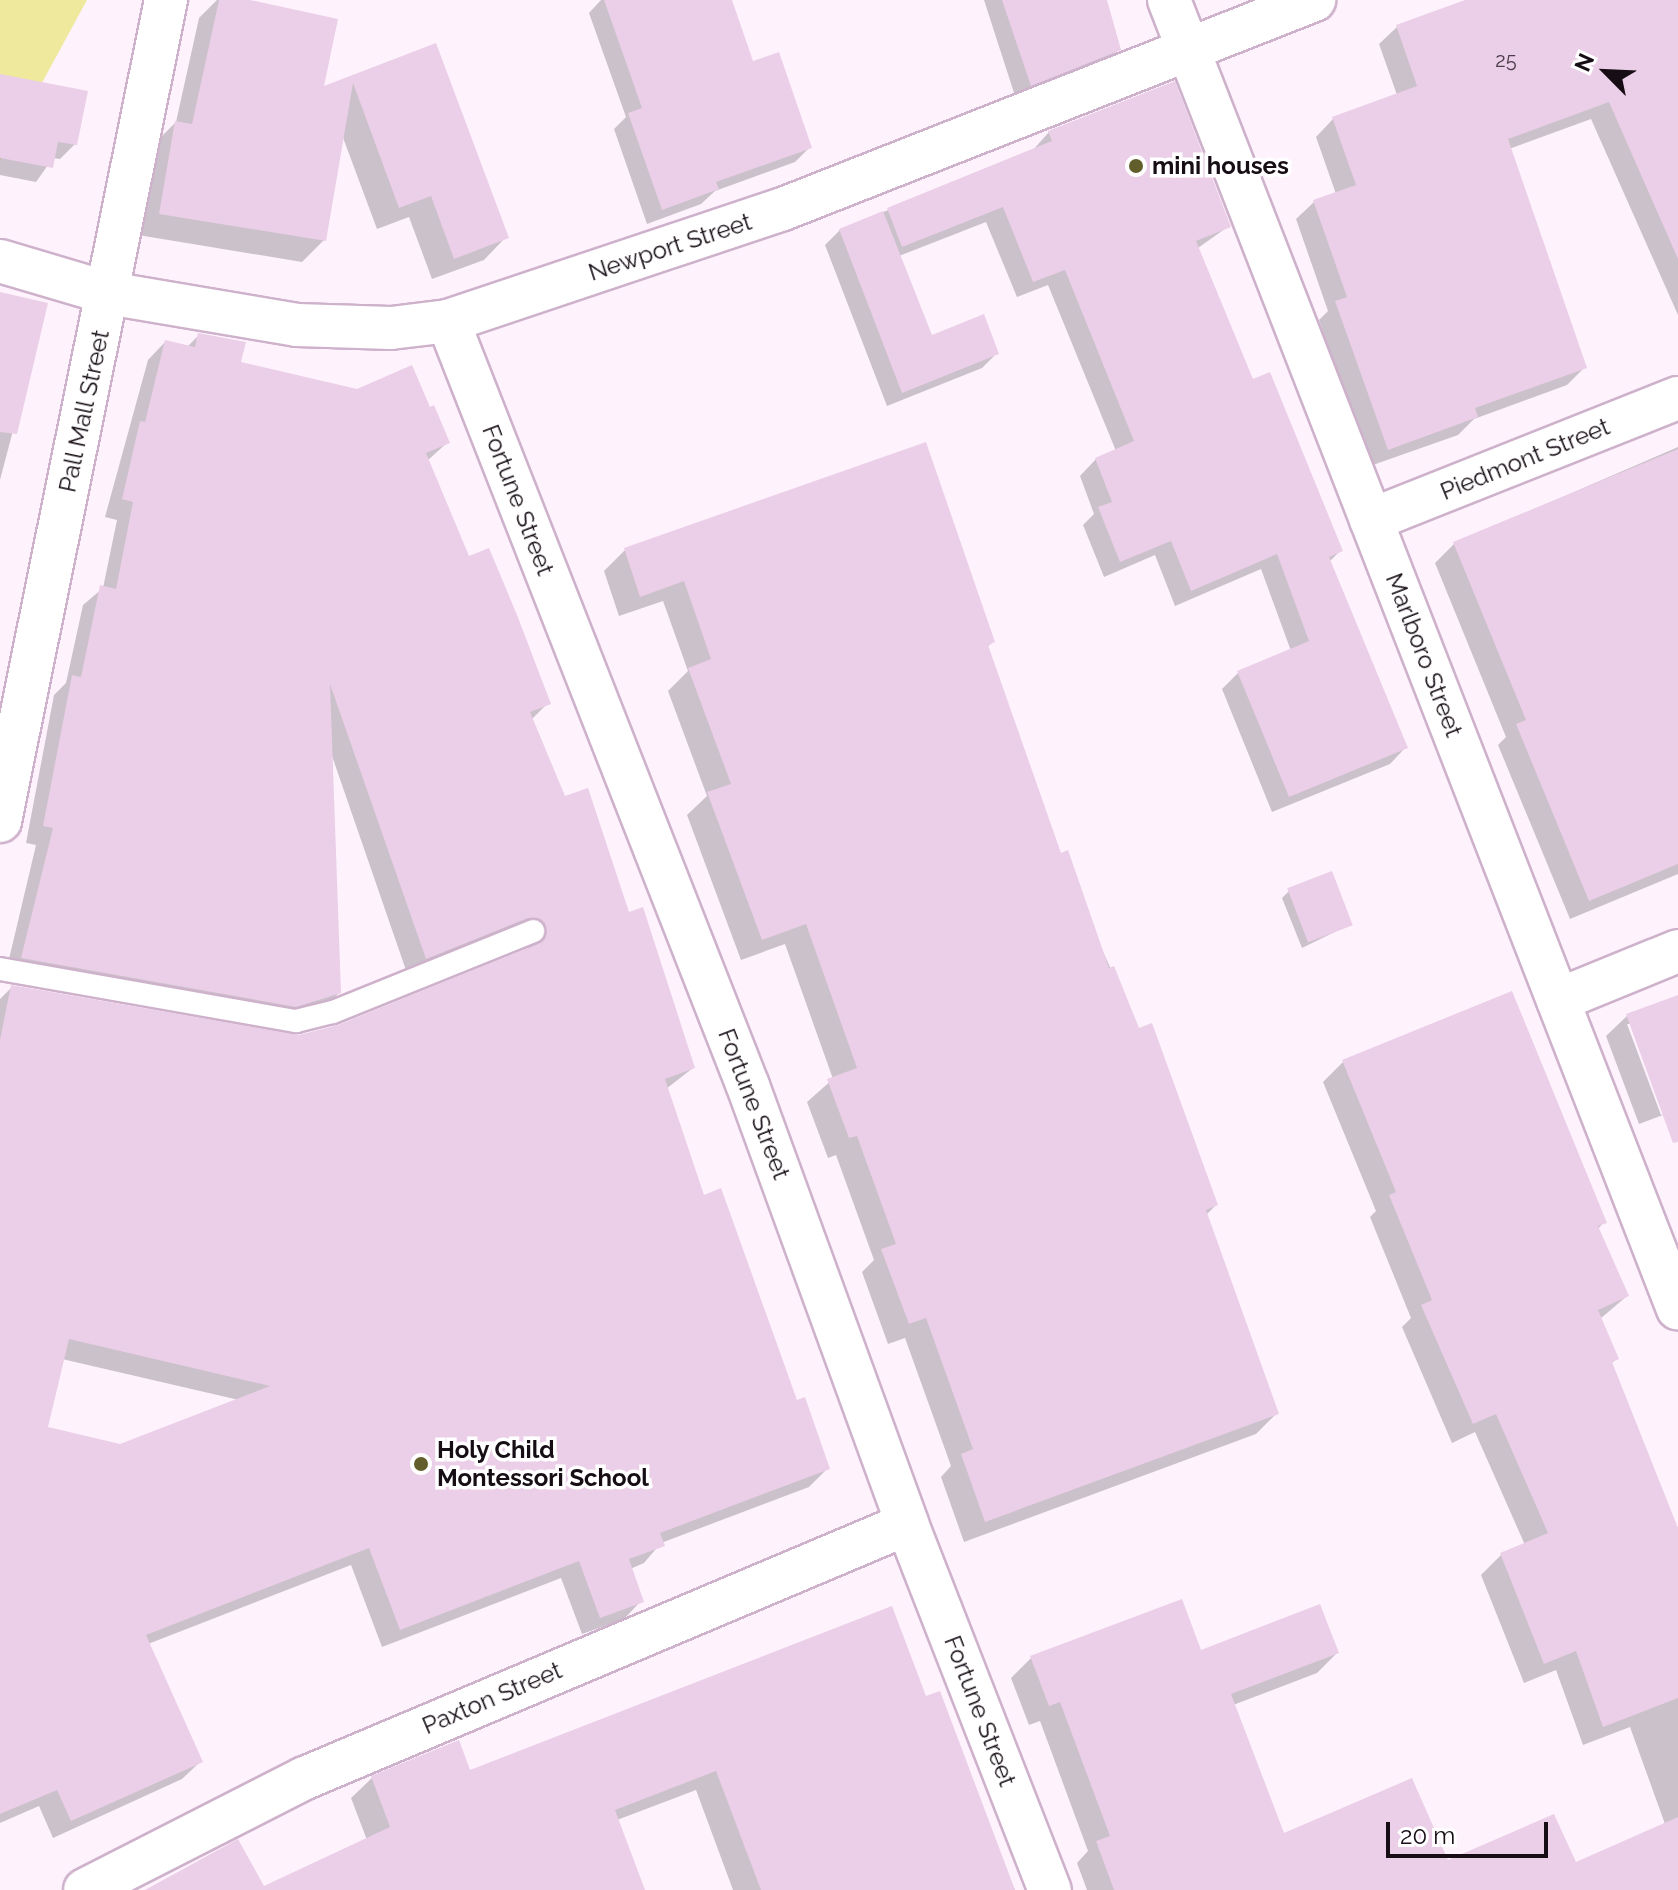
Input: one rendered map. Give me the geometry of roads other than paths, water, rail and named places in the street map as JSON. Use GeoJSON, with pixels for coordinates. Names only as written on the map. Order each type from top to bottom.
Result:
{"type":"FeatureCollection","features":[{"type":"Feature","properties":{"kind":"street","name":"Pall Mall Street"},"geometry":{"type":"LineString","coordinates":[[0,821],[166,0]]}},
{"type":"Feature","properties":{"kind":"street","name":"Marlboro Street"},"geometry":{"type":"LineString","coordinates":[[1169,0],[1678,1309]]}},
{"type":"Feature","properties":{"kind":"street","name":"Newport Street"},"geometry":{"type":"LineString","coordinates":[[0,261],[108,293],[297,325],[391,328],[448,321],[783,209],[1314,0]]}},
{"type":"Feature","properties":{"kind":"street","name":"Fortune Street"},"geometry":{"type":"LineString","coordinates":[[448,321],[742,1071],[907,1524],[1050,1890]]}},
{"type":"Feature","properties":{"kind":"street","name":"Piedmont Street"},"geometry":{"type":"LineString","coordinates":[[1371,520],[1678,398]]}},
{"type":"Feature","properties":{"kind":"street"},"geometry":{"type":"LineString","coordinates":[[1558,1000],[1678,951]]}},
{"type":"Feature","properties":{"kind":"street","name":"Paxton Street"},"geometry":{"type":"LineString","coordinates":[[85,1890],[305,1778],[907,1524]]}},
{"type":"Feature","properties":{"kind":"lane"},"geometry":{"type":"LineString","coordinates":[[0,969],[296,1021],[333,1012],[533,931]]}},
{"type":"Feature","properties":{"kind":"place","name":"mini houses"},"geometry":{"type":"Point","coordinates":[1136,166]}},
{"type":"Feature","properties":{"kind":"place","name":"Holy Child Montessori School"},"geometry":{"type":"Point","coordinates":[421,1464]}}]}
